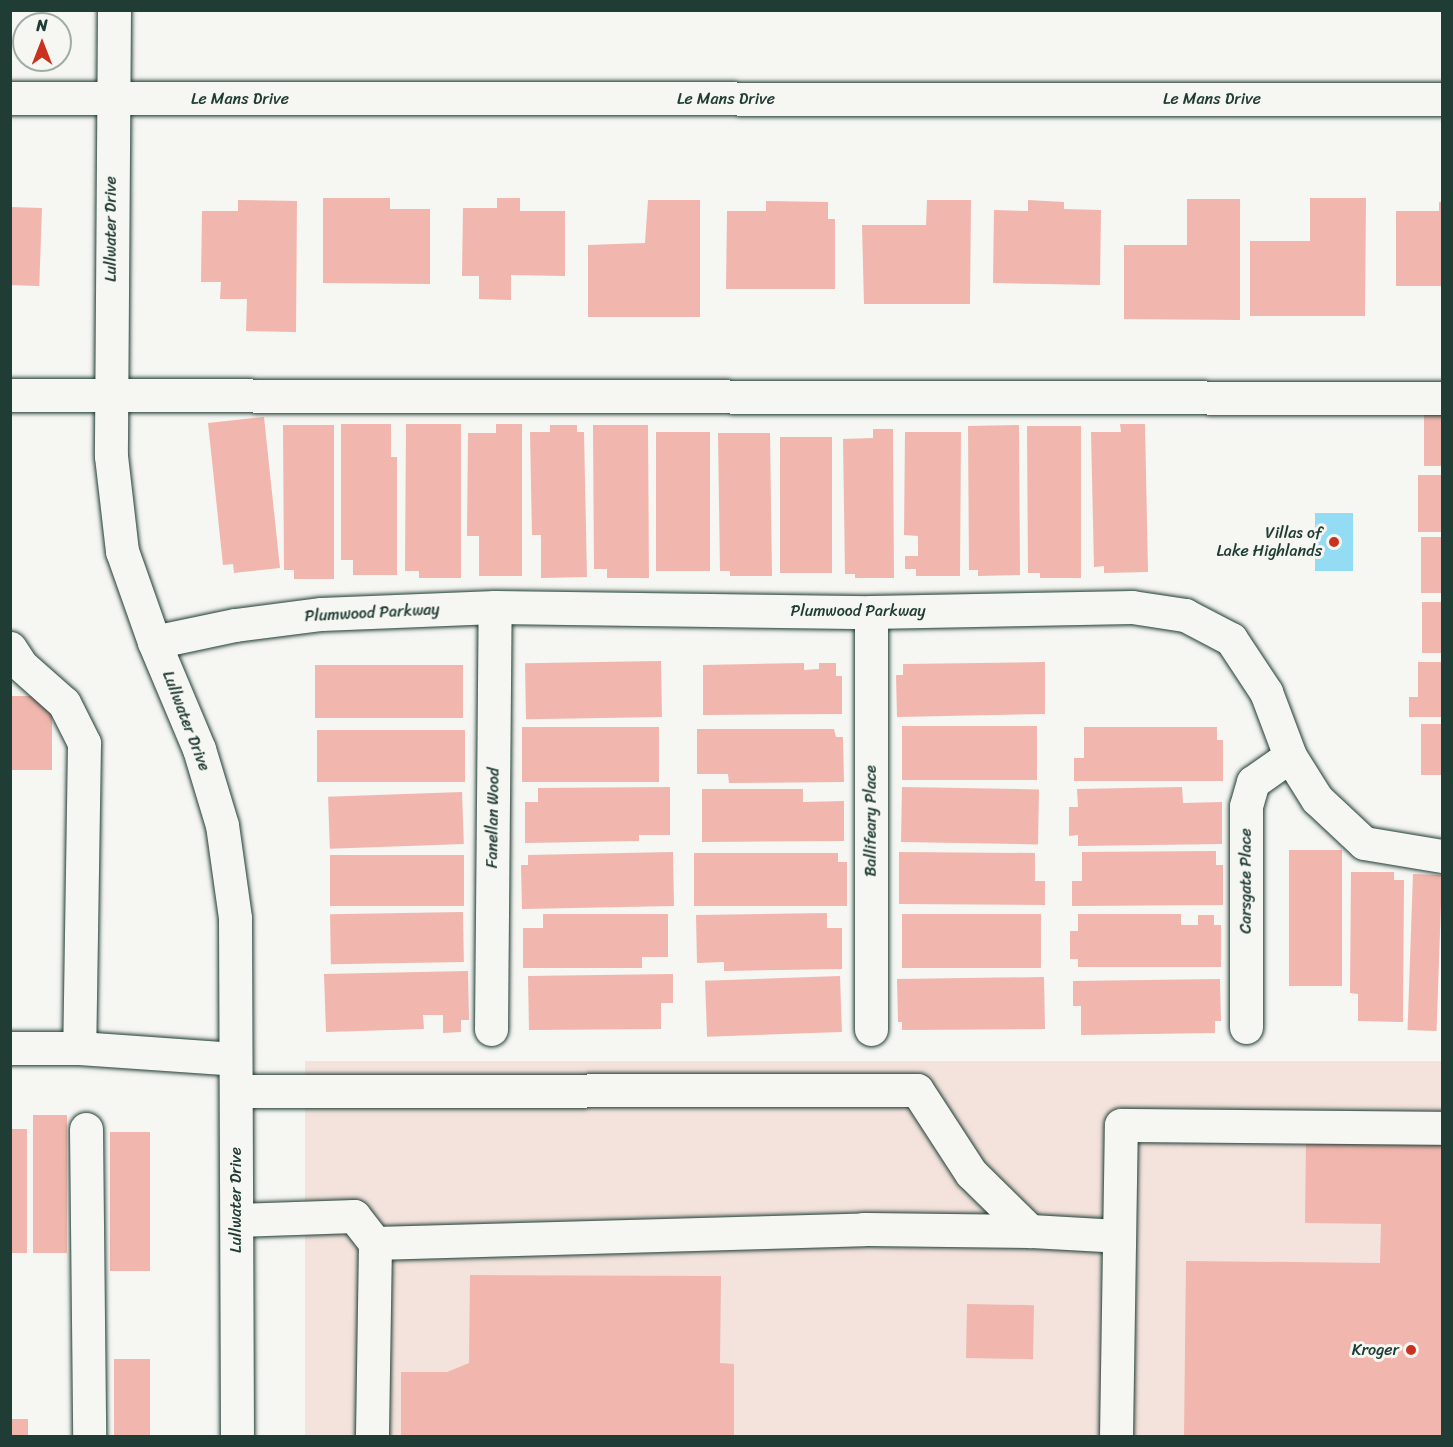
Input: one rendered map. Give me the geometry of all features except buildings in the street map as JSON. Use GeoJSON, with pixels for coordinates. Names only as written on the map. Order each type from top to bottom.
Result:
{"type":"FeatureCollection","features":[{"type":"Feature","properties":{"kind":"street","name":"Lullwater Drive"},"geometry":{"type":"LineString","coordinates":[[114,10],[111,456],[122,552],[154,642],[200,749],[222,825],[235,918],[237,1437]]}},
{"type":"Feature","properties":{"kind":"street","name":"Le Mans Drive"},"geometry":{"type":"LineString","coordinates":[[10,98],[1443,99]]}},
{"type":"Feature","properties":{"kind":"street"},"geometry":{"type":"LineString","coordinates":[[10,395],[1443,398]]}},
{"type":"Feature","properties":{"kind":"street","name":"Plumwood Parkway"},"geometry":{"type":"LineString","coordinates":[[154,642],[235,625],[321,614],[495,608],[871,612],[1132,608],[1185,615],[1231,639],[1266,692],[1290,756],[1317,799],[1364,843],[1443,856]]}},
{"type":"Feature","properties":{"kind":"street","name":"Fanellan Wood"},"geometry":{"type":"LineString","coordinates":[[490,1029],[495,608]]}},
{"type":"Feature","properties":{"kind":"street","name":"Ballifeary Place"},"geometry":{"type":"LineString","coordinates":[[871,612],[871,1029]]}},
{"type":"Feature","properties":{"kind":"street"},"geometry":{"type":"LineString","coordinates":[[10,648],[21,665],[64,703],[84,743],[79,1048]]}},
{"type":"Feature","properties":{"kind":"street","name":"Carsgate Place"},"geometry":{"type":"LineString","coordinates":[[1246,1028],[1246,806],[1253,782],[1290,756]]}},
{"type":"Feature","properties":{"kind":"street"},"geometry":{"type":"LineString","coordinates":[[10,1048],[79,1048],[235,1075],[917,1090],[971,1173],[1030,1231]]}},
{"type":"Feature","properties":{"kind":"street"},"geometry":{"type":"LineString","coordinates":[[1116,1437],[1121,1125],[1443,1128]]}},
{"type":"Feature","properties":{"kind":"street"},"geometry":{"type":"LineString","coordinates":[[86,1130],[89,1437]]}},
{"type":"Feature","properties":{"kind":"street"},"geometry":{"type":"LineString","coordinates":[[237,1220],[354,1216],[375,1243],[372,1437]]}},
{"type":"Feature","properties":{"kind":"street"},"geometry":{"type":"LineString","coordinates":[[375,1243],[863,1229],[1030,1231],[1119,1236]]}},
{"type":"Feature","properties":{"kind":"shaded area"},"geometry":{"type":"Polygon","coordinates":[[[305,1061],[1442,1061],[1442,1436],[305,1436],[305,1061]]]}},
{"type":"Feature","properties":{"kind":"water","name":"Villas of Lake Highlands"},"geometry":{"type":"Polygon","coordinates":[[[1315,513],[1353,513],[1353,571],[1315,571],[1315,513]]]}},
{"type":"Feature","properties":{"kind":"place","name":"Villas of Lake Highlands"},"geometry":{"type":"Point","coordinates":[1334,542]}},
{"type":"Feature","properties":{"kind":"place","name":"Kroger"},"geometry":{"type":"Point","coordinates":[1411,1350]}}]}
